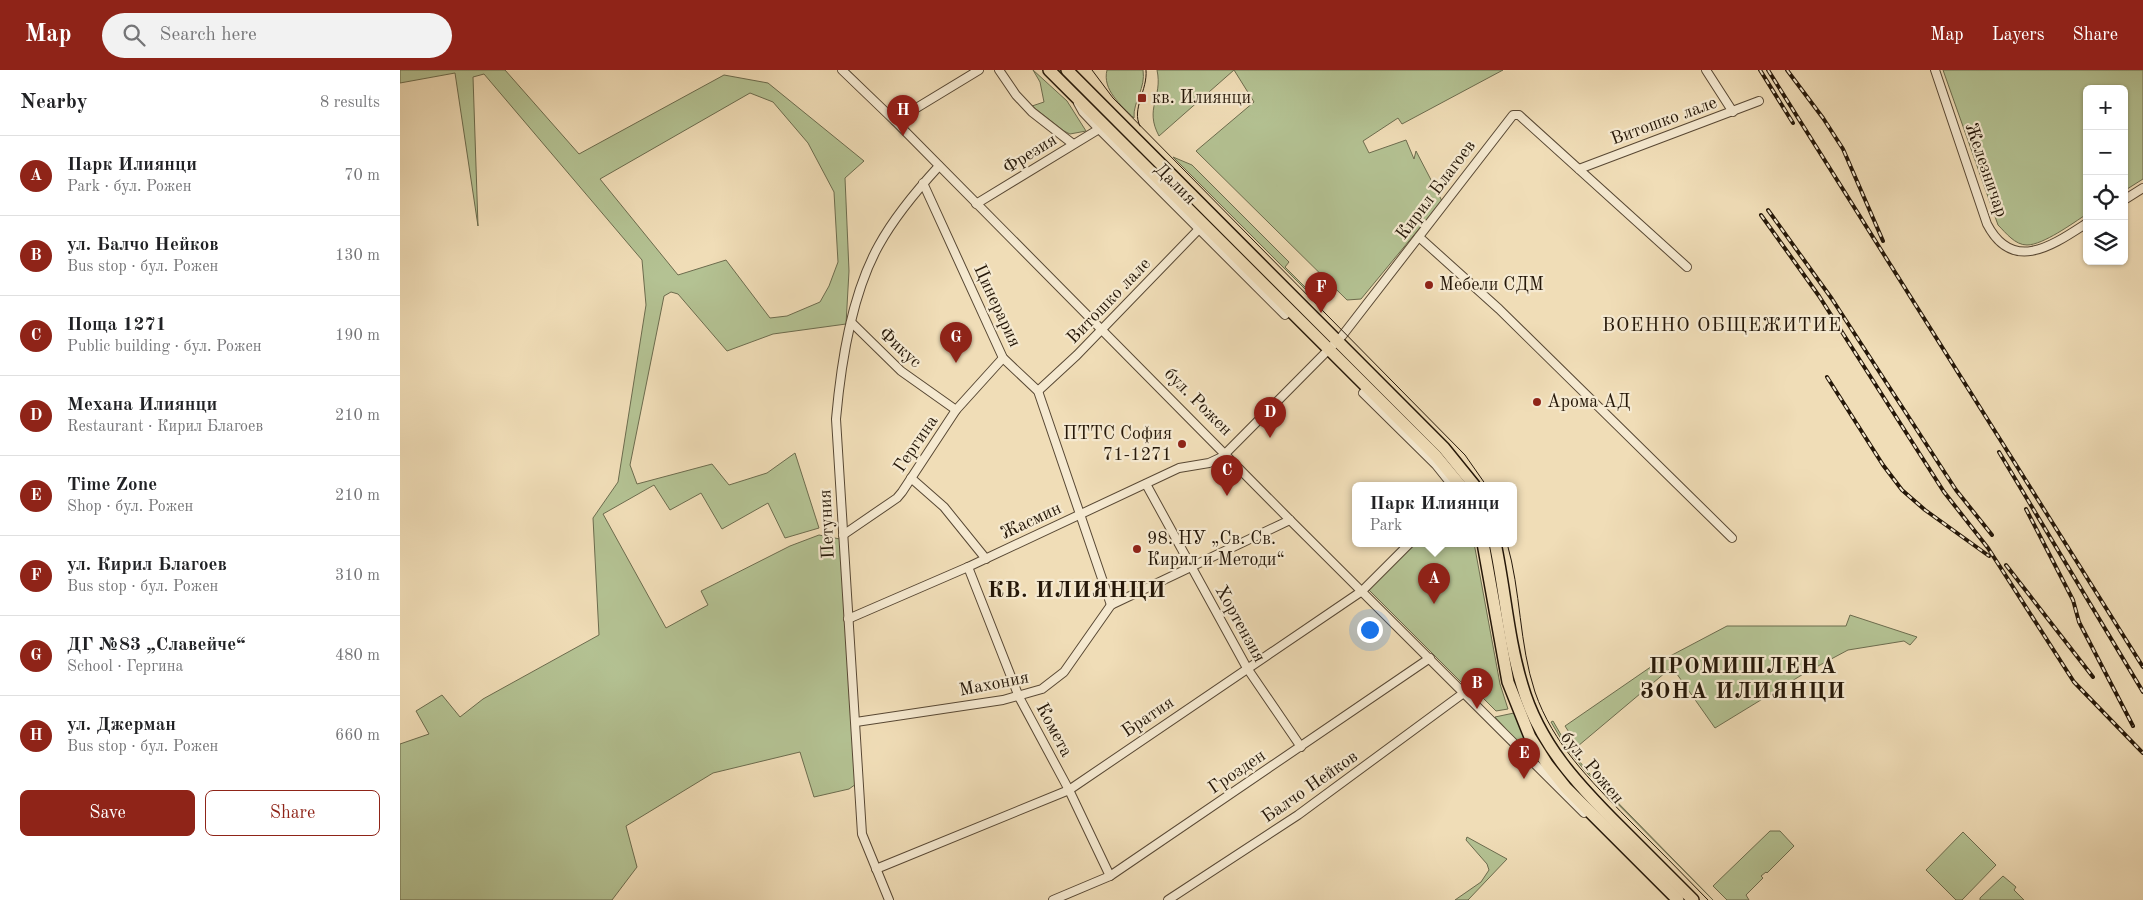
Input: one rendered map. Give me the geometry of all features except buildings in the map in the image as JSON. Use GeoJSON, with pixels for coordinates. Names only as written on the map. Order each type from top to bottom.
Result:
{"type":"FeatureCollection","features":[{"type":"Feature","properties":{"kind":"main road"},"geometry":{"type":"LineString","coordinates":[[1049,70],[1268,292],[1333,346],[1444,448],[1472,482]]}},
{"type":"Feature","properties":{"kind":"main road"},"geometry":{"type":"LineString","coordinates":[[1067,70],[1333,346],[1383,408],[1436,456],[1458,482]]}},
{"type":"Feature","properties":{"kind":"main road","name":"бул. Рожен"},"geometry":{"type":"LineString","coordinates":[[1484,547],[1506,674],[1522,720],[1538,751],[1552,771],[1617,840],[1678,900]]}},
{"type":"Feature","properties":{"kind":"main road","name":"бул. Рожен"},"geometry":{"type":"LineString","coordinates":[[1496,547],[1518,670],[1531,710],[1547,742],[1563,765],[1588,794],[1693,900]]}},
{"type":"Feature","properties":{"kind":"street","name":"бул. Рожен"},"geometry":{"type":"LineString","coordinates":[[842,70],[895,121],[1290,520],[1465,692],[1569,799],[1617,840]]}},
{"type":"Feature","properties":{"kind":"street"},"geometry":{"type":"LineString","coordinates":[[895,121],[980,70]]}},
{"type":"Feature","properties":{"kind":"street"},"geometry":{"type":"LineString","coordinates":[[999,70],[1032,112],[1073,144]]}},
{"type":"Feature","properties":{"kind":"street"},"geometry":{"type":"LineString","coordinates":[[1706,70],[1733,112]]}},
{"type":"Feature","properties":{"kind":"street","name":"Железничар"},"geometry":{"type":"LineString","coordinates":[[1936,70],[1987,224],[1997,239],[2007,247],[2033,252],[2050,246],[2083,225]]}},
{"type":"Feature","properties":{"kind":"street","name":"Далия"},"geometry":{"type":"LineString","coordinates":[[1070,90],[1083,112],[1099,129],[1199,229],[1268,292],[1285,315]]}},
{"type":"Feature","properties":{"kind":"street","name":"Витошко лале"},"geometry":{"type":"LineString","coordinates":[[1579,169],[1760,101]]}},
{"type":"Feature","properties":{"kind":"street","name":"Кирил Благоев"},"geometry":{"type":"LineString","coordinates":[[1226,454],[1333,346],[1513,115],[1519,115],[1687,267]]}},
{"type":"Feature","properties":{"kind":"street","name":"Фрезия"},"geometry":{"type":"LineString","coordinates":[[976,204],[1099,129]]}},
{"type":"Feature","properties":{"kind":"street","name":"Петуния"},"geometry":{"type":"LineString","coordinates":[[889,900],[862,834],[836,419],[839,386],[851,322],[868,271],[879,245],[923,183],[939,166]]}},
{"type":"Feature","properties":{"kind":"street","name":"Цинерария"},"geometry":{"type":"LineString","coordinates":[[923,183],[1003,358],[1038,391],[1111,605]]}},
{"type":"Feature","properties":{"kind":"street"},"geometry":{"type":"LineString","coordinates":[[2128,197],[2143,188]]}},
{"type":"Feature","properties":{"kind":"street","name":"Витошко лале"},"geometry":{"type":"LineString","coordinates":[[1038,391],[1102,330],[1199,229]]}},
{"type":"Feature","properties":{"kind":"street"},"geometry":{"type":"LineString","coordinates":[[1419,237],[1499,309],[1732,538]]}},
{"type":"Feature","properties":{"kind":"street","name":"Фикус"},"geometry":{"type":"LineString","coordinates":[[851,322],[901,371],[956,410]]}},
{"type":"Feature","properties":{"kind":"street","name":"Гергина"},"geometry":{"type":"LineString","coordinates":[[843,535],[897,498],[956,410],[1003,358]]}},
{"type":"Feature","properties":{"kind":"street"},"geometry":{"type":"LineString","coordinates":[[1363,393],[1383,408],[1450,482]]}},
{"type":"Feature","properties":{"kind":"street","name":"Жасмин"},"geometry":{"type":"LineString","coordinates":[[848,619],[986,559],[1179,468],[1217,461],[1226,454]]}},
{"type":"Feature","properties":{"kind":"street"},"geometry":{"type":"LineString","coordinates":[[910,478],[944,507],[986,559]]}},
{"type":"Feature","properties":{"kind":"street","name":"Хортензия"},"geometry":{"type":"LineString","coordinates":[[1146,484],[1247,668],[1300,747]]}},
{"type":"Feature","properties":{"kind":"street"},"geometry":{"type":"LineString","coordinates":[[1111,605],[1290,520]]}},
{"type":"Feature","properties":{"kind":"street","name":"Братия"},"geometry":{"type":"LineString","coordinates":[[876,870],[1069,790],[1362,591],[1406,547]]}},
{"type":"Feature","properties":{"kind":"street","name":"Комета"},"geometry":{"type":"LineString","coordinates":[[968,567],[1019,697],[1069,790],[1110,876]]}},
{"type":"Feature","properties":{"kind":"street","name":"Махония"},"geometry":{"type":"LineString","coordinates":[[856,722],[1019,697],[1042,689],[1056,680],[1073,660],[1111,605]]}},
{"type":"Feature","properties":{"kind":"street","name":"Грозден"},"geometry":{"type":"LineString","coordinates":[[1053,900],[1110,876],[1430,658]]}},
{"type":"Feature","properties":{"kind":"street","name":"Балчо Нейков"},"geometry":{"type":"LineString","coordinates":[[1168,900],[1298,815],[1465,692]]}},
{"type":"Feature","properties":{"kind":"green space"},"geometry":{"type":"Polygon","coordinates":[[[400,70],[505,70],[579,154],[724,75],[768,83],[864,161],[845,178],[849,271],[846,324],[773,334],[727,351],[678,294],[671,292],[664,296],[630,465],[637,484],[712,464],[729,485],[767,473],[795,453],[819,528],[785,538],[768,503],[722,529],[701,493],[670,510],[654,485],[603,514],[666,628],[708,605],[701,591],[790,546],[819,535],[840,539],[856,784],[849,789],[814,797],[800,752],[713,773],[626,826],[637,867],[612,900],[400,900],[400,744],[429,734],[416,711],[442,695],[460,717],[483,699],[599,635],[593,518],[618,482],[646,305],[642,260],[484,74],[473,77],[478,226],[455,73],[400,83],[400,70]],[[750,93],[600,179],[678,275],[726,260],[770,318],[787,316],[820,302],[829,286],[838,262],[834,192],[808,143],[773,102],[750,93]]]}},
{"type":"Feature","properties":{"kind":"green space"},"geometry":{"type":"Polygon","coordinates":[[[1033,70],[1067,101],[1086,131],[1070,134],[1032,106],[1044,102],[1040,82],[1033,70]]]}},
{"type":"Feature","properties":{"kind":"green space"},"geometry":{"type":"Polygon","coordinates":[[[1057,70],[1061,70],[1322,332],[1320,334],[1057,70]]]}},
{"type":"Feature","properties":{"kind":"green space"},"geometry":{"type":"Polygon","coordinates":[[[1107,70],[1143,70],[1143,83],[1135,106],[1134,118],[1110,91],[1106,77],[1107,70]]]}},
{"type":"Feature","properties":{"kind":"green space"},"geometry":{"type":"Polygon","coordinates":[[[1157,70],[1234,70],[1159,136],[1153,118],[1158,88],[1157,70]]]}},
{"type":"Feature","properties":{"kind":"green space"},"geometry":{"type":"Polygon","coordinates":[[[1234,70],[1503,70],[1402,124],[1398,118],[1363,141],[1369,153],[1406,140],[1414,159],[1416,151],[1442,201],[1361,299],[1347,300],[1196,151],[1254,102],[1234,70]]]}},
{"type":"Feature","properties":{"kind":"green space"},"geometry":{"type":"Polygon","coordinates":[[[1943,70],[2143,70],[2143,179],[2128,188],[2128,85],[2083,85],[2083,217],[2058,233],[2034,244],[2027,245],[2011,238],[1998,225],[1943,70]]]}},
{"type":"Feature","properties":{"kind":"green space"},"geometry":{"type":"Polygon","coordinates":[[[1173,157],[1192,165],[1289,262],[1285,267],[1308,290],[1307,291],[1173,157]]]}},
{"type":"Feature","properties":{"kind":"green space"},"geometry":{"type":"Polygon","coordinates":[[[1410,547],[1475,547],[1500,684],[1508,709],[1496,711],[1466,681],[1462,683],[1369,590],[1410,547]]]}},
{"type":"Feature","properties":{"kind":"green space"},"geometry":{"type":"Polygon","coordinates":[[[1850,615],[1917,637],[1910,645],[1904,641],[1848,650],[1805,673],[1715,728],[1672,667],[1578,746],[1565,726],[1655,664],[1727,626],[1846,626],[1850,615]]]}},
{"type":"Feature","properties":{"kind":"green space"},"geometry":{"type":"Polygon","coordinates":[[[1514,713],[1528,744],[1550,777],[1495,717],[1514,713]]]}},
{"type":"Feature","properties":{"kind":"green space"},"geometry":{"type":"Polygon","coordinates":[[[1553,721],[1568,747],[1588,772],[1713,900],[1587,773],[1567,749],[1551,722],[1553,721]]]}},
{"type":"Feature","properties":{"kind":"green space"},"geometry":{"type":"Polygon","coordinates":[[[1770,831],[1780,831],[1794,846],[1767,873],[1761,876],[1763,878],[1746,895],[1749,900],[1727,900],[1713,886],[1770,831]]]}},
{"type":"Feature","properties":{"kind":"green space"},"geometry":{"type":"Polygon","coordinates":[[[1963,832],[1996,865],[1962,900],[1956,900],[1926,870],[1963,832]]]}},
{"type":"Feature","properties":{"kind":"green space"},"geometry":{"type":"Polygon","coordinates":[[[1467,837],[1507,859],[1468,900],[1455,900],[1481,882],[1489,870],[1487,864],[1466,840],[1467,837]]]}},
{"type":"Feature","properties":{"kind":"green space"},"geometry":{"type":"Polygon","coordinates":[[[2003,876],[2016,887],[2014,890],[2024,900],[1980,900],[1980,898],[2003,876]]]}},
{"type":"Feature","properties":{"kind":"tram line"},"geometry":{"type":"LineString","coordinates":[[1092,70],[1113,98],[1465,455],[1484,482]]}},
{"type":"Feature","properties":{"kind":"tram line"},"geometry":{"type":"LineString","coordinates":[[1140,126],[1137,113],[1145,85],[1146,70]]}},
{"type":"Feature","properties":{"kind":"tram line"},"geometry":{"type":"LineString","coordinates":[[1508,547],[1530,674],[1535,692],[1552,728],[1562,745],[1587,775],[1708,900]]}},
{"type":"Feature","properties":{"kind":"railway"},"geometry":{"type":"LineString","coordinates":[[1760,70],[1793,123]]}},
{"type":"Feature","properties":{"kind":"railway"},"geometry":{"type":"LineString","coordinates":[[1768,70],[2143,667]]}},
{"type":"Feature","properties":{"kind":"railway"},"geometry":{"type":"LineString","coordinates":[[1787,70],[1823,118],[1843,149],[1883,241]]}},
{"type":"Feature","properties":{"kind":"railway"},"geometry":{"type":"LineString","coordinates":[[1768,210],[1832,299],[1956,490],[1992,535]]}},
{"type":"Feature","properties":{"kind":"railway"},"geometry":{"type":"LineString","coordinates":[[1761,215],[1819,296],[1944,492],[1988,548],[2074,682],[2143,753]]}},
{"type":"Feature","properties":{"kind":"railway"},"geometry":{"type":"LineString","coordinates":[[1827,377],[1883,465],[1902,490],[1925,510],[1989,556]]}},
{"type":"Feature","properties":{"kind":"railway"},"geometry":{"type":"LineString","coordinates":[[1999,452],[2143,692]]}},
{"type":"Feature","properties":{"kind":"railway"},"geometry":{"type":"LineString","coordinates":[[2026,509],[2073,600],[2079,622],[2133,726]]}},
{"type":"Feature","properties":{"kind":"railway"},"geometry":{"type":"LineString","coordinates":[[2006,565],[2093,677]]}},
{"type":"Feature","properties":{"kind":"place","name":"кв. Илиянци"},"geometry":{"type":"Point","coordinates":[1142,98]}},
{"type":"Feature","properties":{"kind":"place","name":"ул. Джерман"},"geometry":{"type":"Point","coordinates":[903,136]}},
{"type":"Feature","properties":{"kind":"place","name":"Мебели СДМ"},"geometry":{"type":"Point","coordinates":[1429,285]}},
{"type":"Feature","properties":{"kind":"place","name":"ул. Кирил Благоев"},"geometry":{"type":"Point","coordinates":[1321,313]}},
{"type":"Feature","properties":{"kind":"place","name":"ДГ №83 „Славейче“"},"geometry":{"type":"Point","coordinates":[956,363]}},
{"type":"Feature","properties":{"kind":"place","name":"Арома АД"},"geometry":{"type":"Point","coordinates":[1537,402]}},
{"type":"Feature","properties":{"kind":"place","name":"Механа Илиянци"},"geometry":{"type":"Point","coordinates":[1270,438]}},
{"type":"Feature","properties":{"kind":"place","name":"ПТТС София 71-1271"},"geometry":{"type":"Point","coordinates":[1182,444]}},
{"type":"Feature","properties":{"kind":"place","name":"Поща 1271"},"geometry":{"type":"Point","coordinates":[1227,496]}},
{"type":"Feature","properties":{"kind":"place","name":"98. НУ „Св. Св. Кирил и Методи“"},"geometry":{"type":"Point","coordinates":[1137,549]}},
{"type":"Feature","properties":{"kind":"place","name":"Парк Илиянци"},"geometry":{"type":"Point","coordinates":[1434,604]}},
{"type":"Feature","properties":{"kind":"place","name":"ул. Балчо Нейков"},"geometry":{"type":"Point","coordinates":[1477,709]}},
{"type":"Feature","properties":{"kind":"place","name":"Time Zone"},"geometry":{"type":"Point","coordinates":[1524,779]}},
{"type":"Feature","properties":{"kind":"district","name":"ВОЕННО ОБЩЕЖИТИЕ"},"geometry":{"type":"Point","coordinates":[1722,326]}},
{"type":"Feature","properties":{"kind":"district","name":"КВ. ИЛИЯНЦИ"},"geometry":{"type":"Point","coordinates":[1077,591]}},
{"type":"Feature","properties":{"kind":"district","name":"ПРОМИШЛЕНА ЗОНА ИЛИЯНЦИ"},"geometry":{"type":"Point","coordinates":[1743,680]}}]}
